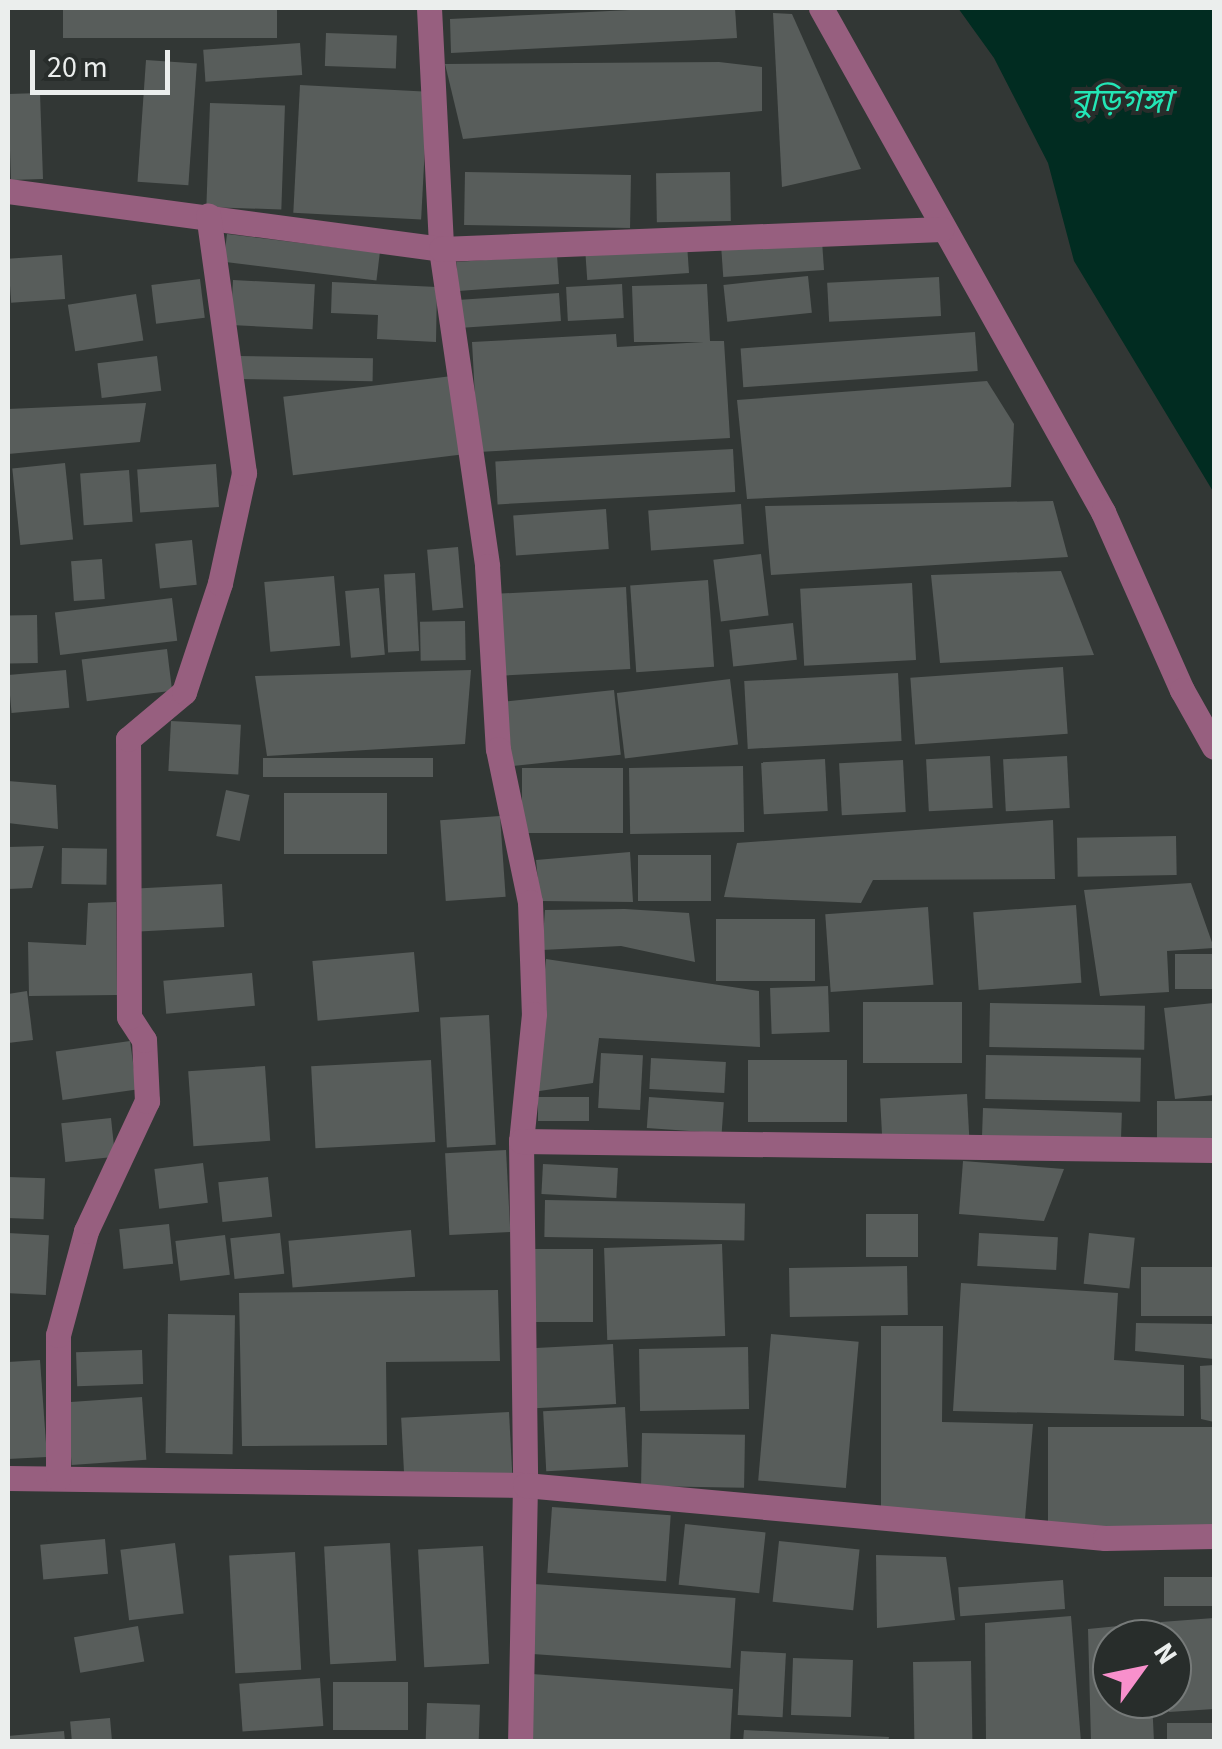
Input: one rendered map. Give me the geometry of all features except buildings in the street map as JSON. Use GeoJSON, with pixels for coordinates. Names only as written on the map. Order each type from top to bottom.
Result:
{"type":"FeatureCollection","features":[{"type":"Feature","properties":{"kind":"street"},"geometry":{"type":"LineString","coordinates":[[430,8],[429,79],[440,248],[486,566],[498,749],[530,902],[534,1014],[522,1141],[525,1485],[520,1742]]}},
{"type":"Feature","properties":{"kind":"street"},"geometry":{"type":"LineString","coordinates":[[821,8],[1103,512],[1182,690],[1214,748]]}},
{"type":"Feature","properties":{"kind":"street"},"geometry":{"type":"LineString","coordinates":[[8,191],[440,248],[942,228]]}},
{"type":"Feature","properties":{"kind":"street"},"geometry":{"type":"LineString","coordinates":[[58,1478],[58,1335],[86,1231],[147,1101],[144,1040],[129,1016],[128,739],[184,692],[220,583],[244,473],[208,216]]}},
{"type":"Feature","properties":{"kind":"street"},"geometry":{"type":"LineString","coordinates":[[522,1141],[1214,1150]]}},
{"type":"Feature","properties":{"kind":"street"},"geometry":{"type":"LineString","coordinates":[[8,1478],[525,1485],[1105,1538],[1214,1536]]}},
{"type":"Feature","properties":{"kind":"water","name":"বুড়িগঙ্গা"},"geometry":{"type":"Polygon","coordinates":[[[958,8],[1214,8],[1214,493],[1074,261],[1048,163],[994,58],[958,8]]]}}]}
